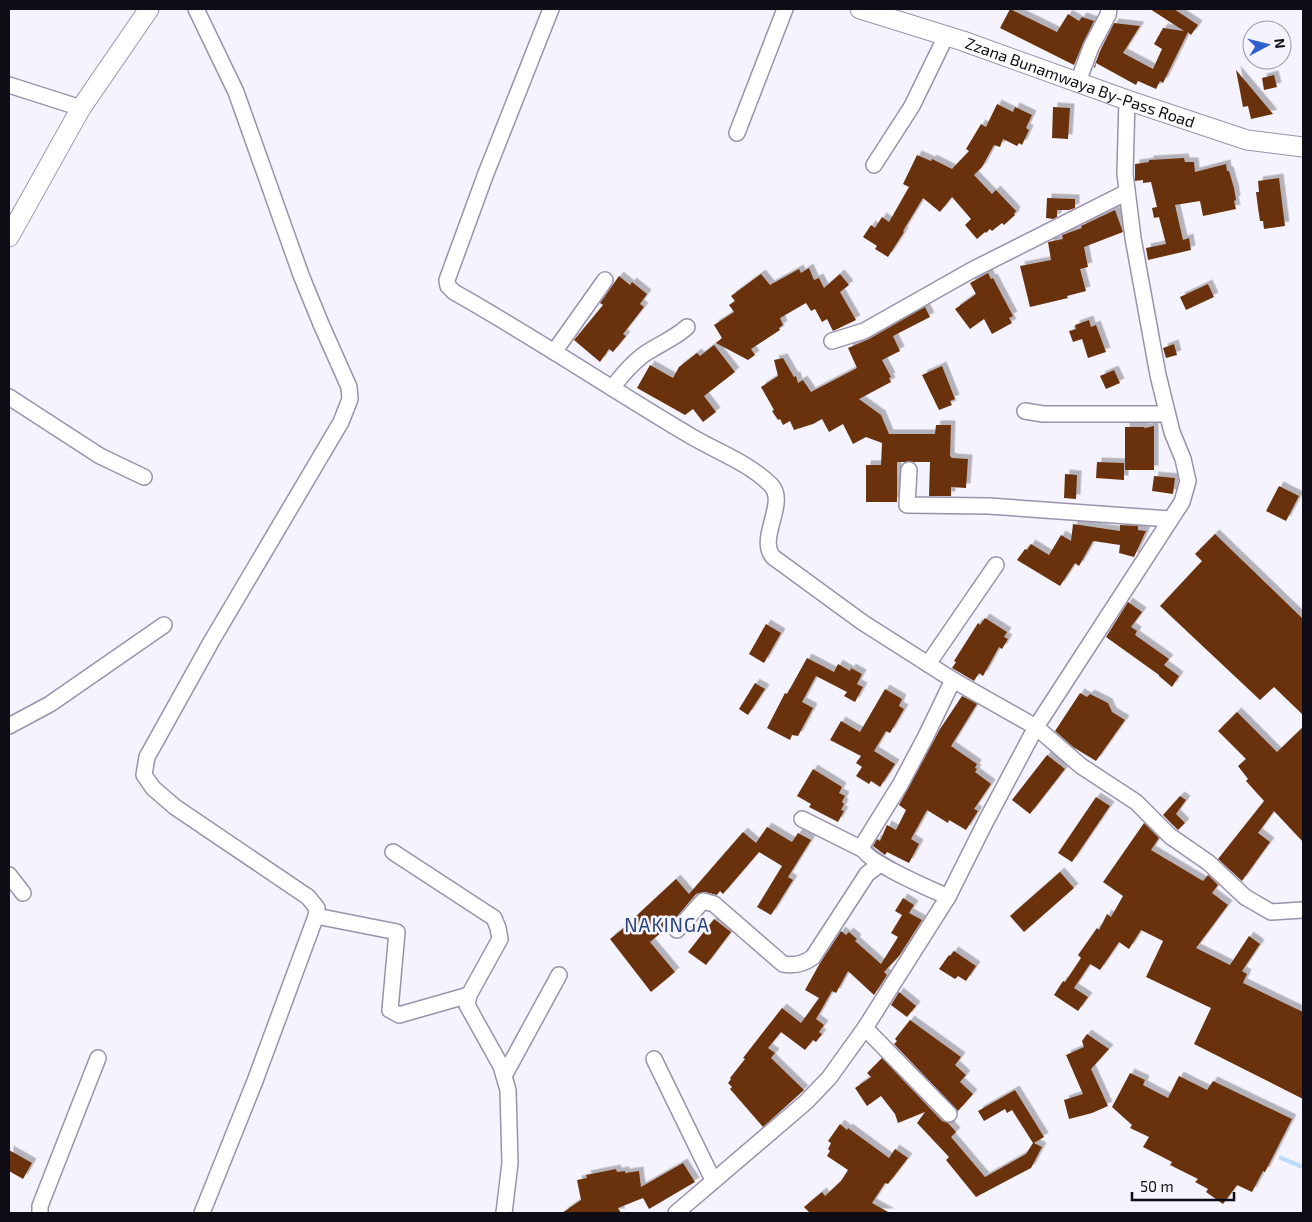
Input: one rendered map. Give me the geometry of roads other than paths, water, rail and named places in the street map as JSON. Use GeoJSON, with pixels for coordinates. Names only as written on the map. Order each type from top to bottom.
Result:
{"type":"FeatureCollection","features":[{"type":"Feature","properties":{"kind":"street"},"geometry":{"type":"LineString","coordinates":[[9,236],[81,108],[149,9]]}},
{"type":"Feature","properties":{"kind":"street"},"geometry":{"type":"LineString","coordinates":[[196,9],[236,92],[301,275],[320,324],[349,387],[350,399],[341,422],[211,642],[147,757],[144,775],[152,788],[175,807],[308,897],[317,908],[316,916],[254,1081],[202,1213]]}},
{"type":"Feature","properties":{"kind":"street"},"geometry":{"type":"LineString","coordinates":[[551,9],[446,280],[448,286],[454,292],[520,329],[696,440],[749,467],[772,486],[776,499],[768,547],[773,557],[862,622],[953,680],[1036,727],[1081,766],[1136,802],[1170,836],[1209,863],[1245,897],[1271,912],[1303,910]]}},
{"type":"Feature","properties":{"kind":"street"},"geometry":{"type":"LineString","coordinates":[[737,132],[785,9]]}},
{"type":"Feature","properties":{"kind":"street","name":"Zzana Bunamwaya By-Pass Road"},"geometry":{"type":"LineString","coordinates":[[860,9],[946,36],[1247,140],[1303,147]]}},
{"type":"Feature","properties":{"kind":"street"},"geometry":{"type":"LineString","coordinates":[[1078,82],[1091,47],[1104,24],[1109,9]]}},
{"type":"Feature","properties":{"kind":"street"},"geometry":{"type":"LineString","coordinates":[[874,165],[912,106],[946,36]]}},
{"type":"Feature","properties":{"kind":"street"},"geometry":{"type":"LineString","coordinates":[[9,85],[81,108]]}},
{"type":"Feature","properties":{"kind":"street"},"geometry":{"type":"LineString","coordinates":[[676,1213],[806,1102],[829,1078],[865,1028],[948,896],[1036,727],[1182,502],[1188,482],[1183,459],[1172,432],[1158,375],[1133,238],[1125,174],[1127,100]]}},
{"type":"Feature","properties":{"kind":"street"},"geometry":{"type":"LineString","coordinates":[[832,341],[847,338],[864,331],[972,270],[1127,192]]}},
{"type":"Feature","properties":{"kind":"street"},"geometry":{"type":"LineString","coordinates":[[554,352],[605,280]]}},
{"type":"Feature","properties":{"kind":"street"},"geometry":{"type":"LineString","coordinates":[[612,388],[641,357],[671,340],[687,327]]}},
{"type":"Feature","properties":{"kind":"street"},"geometry":{"type":"LineString","coordinates":[[9,397],[100,456],[144,477]]}},
{"type":"Feature","properties":{"kind":"street"},"geometry":{"type":"LineString","coordinates":[[1025,411],[1043,414],[1167,414]]}},
{"type":"Feature","properties":{"kind":"street"},"geometry":{"type":"LineString","coordinates":[[909,470],[907,505],[989,506],[1170,519]]}},
{"type":"Feature","properties":{"kind":"street"},"geometry":{"type":"LineString","coordinates":[[928,664],[996,564]]}},
{"type":"Feature","properties":{"kind":"street"},"geometry":{"type":"LineString","coordinates":[[9,726],[50,704],[164,625]]}},
{"type":"Feature","properties":{"kind":"street"},"geometry":{"type":"LineString","coordinates":[[862,849],[922,745],[953,680]]}},
{"type":"Feature","properties":{"kind":"street"},"geometry":{"type":"LineString","coordinates":[[802,819],[862,849],[880,864],[948,896]]}},
{"type":"Feature","properties":{"kind":"street"},"geometry":{"type":"LineString","coordinates":[[393,852],[494,918],[498,928],[500,939],[467,1001],[469,1010],[501,1066],[508,1090],[510,1163],[504,1213]]}},
{"type":"Feature","properties":{"kind":"street"},"geometry":{"type":"LineString","coordinates":[[677,930],[703,901],[714,904],[783,964],[797,965],[813,957],[868,874],[880,864]]}},
{"type":"Feature","properties":{"kind":"street"},"geometry":{"type":"LineString","coordinates":[[9,875],[23,893]]}},
{"type":"Feature","properties":{"kind":"street"},"geometry":{"type":"LineString","coordinates":[[316,916],[397,932],[390,1010],[399,1015],[469,995]]}},
{"type":"Feature","properties":{"kind":"street"},"geometry":{"type":"LineString","coordinates":[[504,1076],[559,975]]}},
{"type":"Feature","properties":{"kind":"street"},"geometry":{"type":"LineString","coordinates":[[865,1028],[948,1114]]}},
{"type":"Feature","properties":{"kind":"street"},"geometry":{"type":"LineString","coordinates":[[40,1213],[40,1206],[98,1058]]}},
{"type":"Feature","properties":{"kind":"street"},"geometry":{"type":"LineString","coordinates":[[654,1060],[713,1180]]}},
{"type":"Feature","properties":{"kind":"waterway"},"geometry":{"type":"LineString","coordinates":[[1281,1158],[1303,1167]]}},
{"type":"Feature","properties":{"kind":"district","name":"NAKINGA"},"geometry":{"type":"Point","coordinates":[667,925]}}]}
